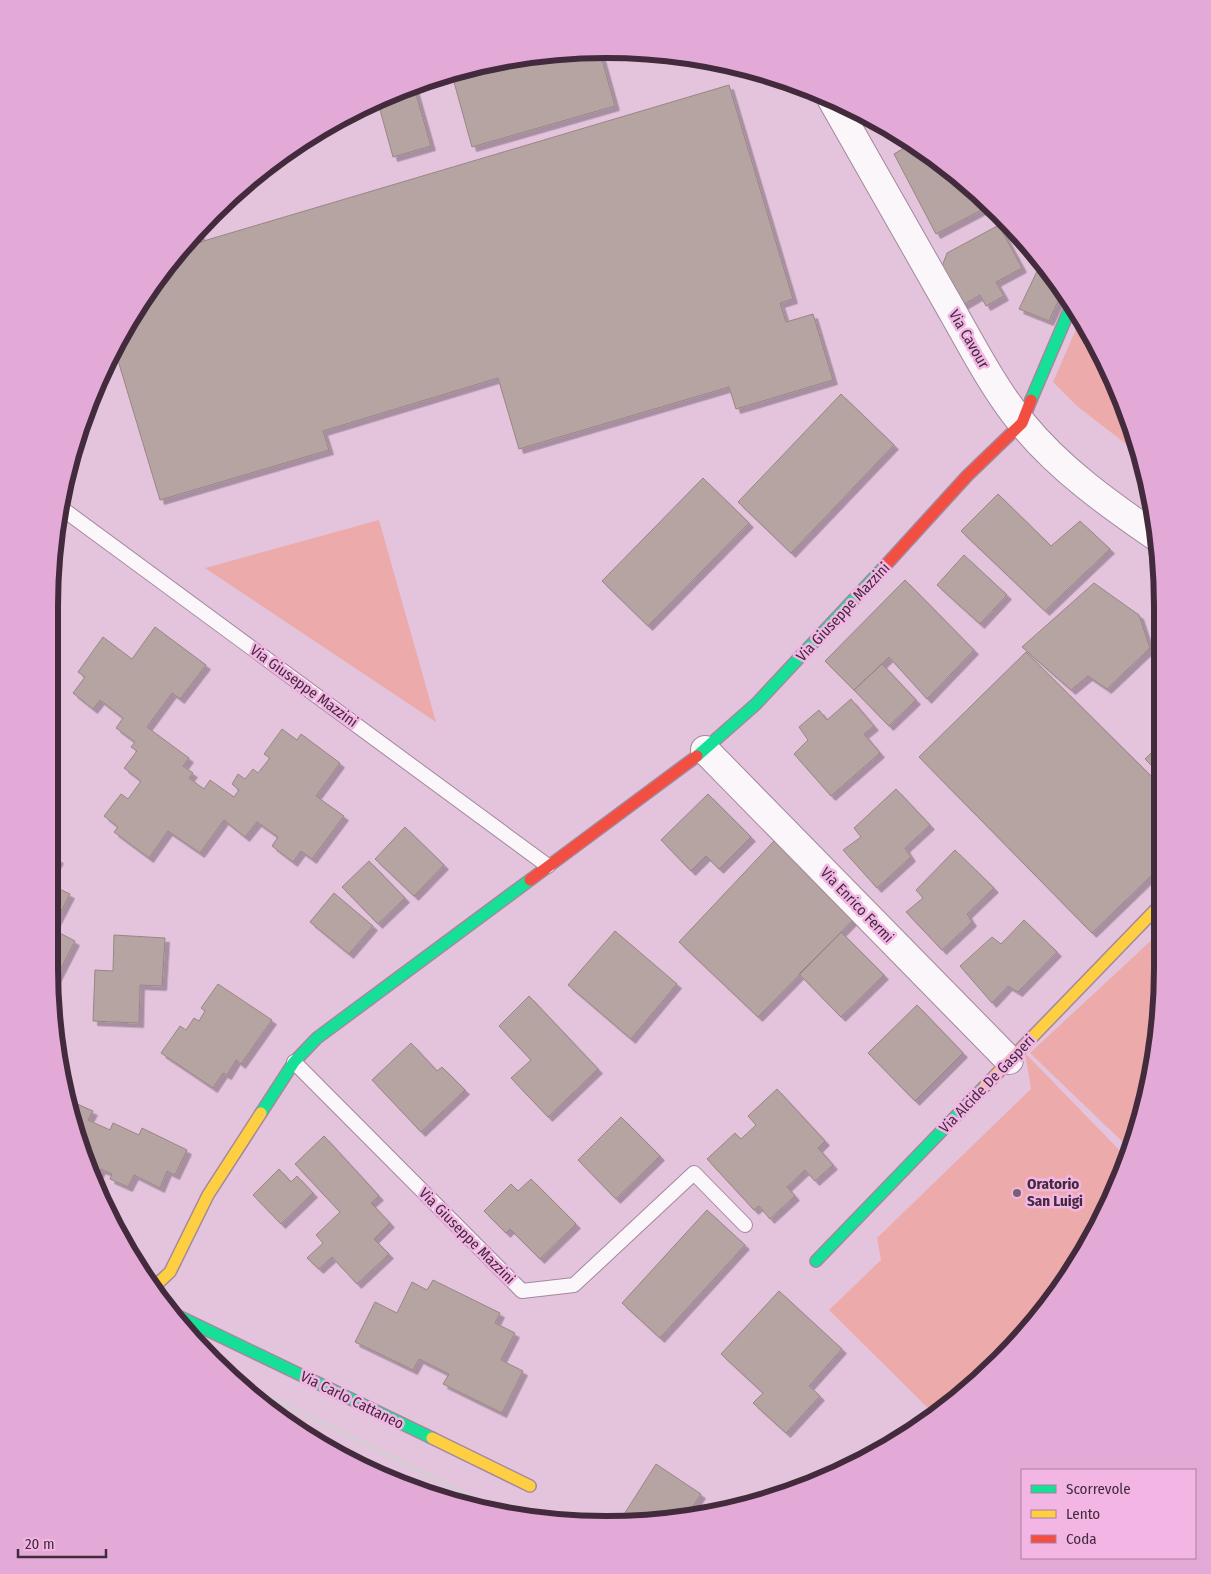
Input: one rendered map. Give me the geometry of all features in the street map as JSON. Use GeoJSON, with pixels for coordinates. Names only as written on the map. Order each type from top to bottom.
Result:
{"type":"FeatureCollection","features":[{"type":"Feature","properties":{"kind":"street","name":"Via Cavour"},"geometry":{"type":"LineString","coordinates":[[837,109],[973,347],[1022,423],[1056,458],[1082,481],[1122,514],[1149,532]]}},
{"type":"Feature","properties":{"kind":"street","name":"Via Giuseppe Mazzini"},"geometry":{"type":"LineString","coordinates":[[158,1284],[170,1272],[208,1195],[294,1062],[317,1038],[705,750],[756,704],[804,655],[967,476],[1022,423],[1068,313]]}},
{"type":"Feature","properties":{"kind":"street","name":"Via Enrico Fermi"},"geometry":{"type":"LineString","coordinates":[[705,750],[1009,1060]]}},
{"type":"Feature","properties":{"kind":"street","name":"Via Alcide De Gasperi"},"geometry":{"type":"LineString","coordinates":[[816,1261],[1154,912]]}},
{"type":"Feature","properties":{"kind":"street","name":"Via Carlo Cattaneo"},"geometry":{"type":"LineString","coordinates":[[184,1319],[530,1486]]}},
{"type":"Feature","properties":{"kind":"lane","name":"Via Giuseppe Mazzini"},"geometry":{"type":"LineString","coordinates":[[66,511],[548,866]]}},
{"type":"Feature","properties":{"kind":"lane","name":"Via Giuseppe Mazzini"},"geometry":{"type":"LineString","coordinates":[[294,1062],[522,1291],[574,1285],[694,1173],[745,1225]]}},
{"type":"Feature","properties":{"kind":"shaded area"},"geometry":{"type":"Polygon","coordinates":[[[1077,327],[1097,363],[1112,396],[1130,447],[1077,406],[1053,382],[1077,327]]]}},
{"type":"Feature","properties":{"kind":"shaded area"},"geometry":{"type":"Polygon","coordinates":[[[379,520],[436,722],[205,568],[379,520]]]}},
{"type":"Feature","properties":{"kind":"shaded area"},"geometry":{"type":"Polygon","coordinates":[[[1154,938],[1154,969],[1149,1040],[1135,1110],[1124,1144],[1030,1053],[1154,938]]]}},
{"type":"Feature","properties":{"kind":"shaded area","name":"Oratorio San Luigi"},"geometry":{"type":"Polygon","coordinates":[[[1025,1053],[1121,1152],[1097,1211],[1080,1243],[1040,1302],[1018,1330],[993,1356],[967,1381],[930,1410],[829,1310],[881,1260],[877,1238],[1031,1089],[1025,1053]]]}},
{"type":"Feature","properties":{"kind":"building"},"geometry":{"type":"Polygon","coordinates":[[[602,58],[615,106],[472,147],[454,82],[513,66],[534,62],[602,58]]]}},
{"type":"Feature","properties":{"kind":"building"},"geometry":{"type":"Polygon","coordinates":[[[729,85],[793,299],[780,303],[786,322],[813,314],[833,380],[736,409],[729,387],[519,449],[498,378],[323,431],[329,450],[160,500],[117,357],[150,301],[193,244],[729,85]]]}},
{"type":"Feature","properties":{"kind":"building"},"geometry":{"type":"Polygon","coordinates":[[[415,92],[431,146],[393,157],[379,107],[415,92]]]}},
{"type":"Feature","properties":{"kind":"building"},"geometry":{"type":"Polygon","coordinates":[[[905,147],[967,193],[984,209],[936,234],[894,154],[905,147]]]}},
{"type":"Feature","properties":{"kind":"building"},"geometry":{"type":"Polygon","coordinates":[[[999,225],[1022,268],[996,282],[1004,296],[986,306],[980,295],[961,306],[941,269],[947,253],[999,225]]]}},
{"type":"Feature","properties":{"kind":"building"},"geometry":{"type":"Polygon","coordinates":[[[200,236],[202,242],[193,245],[200,236]]]}},
{"type":"Feature","properties":{"kind":"building"},"geometry":{"type":"Polygon","coordinates":[[[1038,269],[1059,299],[1049,321],[1019,309],[1038,269]]]}},
{"type":"Feature","properties":{"kind":"building"},"geometry":{"type":"Polygon","coordinates":[[[841,394],[894,445],[791,553],[738,502],[841,394]]]}},
{"type":"Feature","properties":{"kind":"building"},"geometry":{"type":"Polygon","coordinates":[[[703,478],[749,523],[648,626],[602,581],[703,478]]]}},
{"type":"Feature","properties":{"kind":"building"},"geometry":{"type":"Polygon","coordinates":[[[998,494],[1051,546],[1080,521],[1110,549],[1045,611],[961,531],[998,494]]]}},
{"type":"Feature","properties":{"kind":"building"},"geometry":{"type":"Polygon","coordinates":[[[964,555],[1007,595],[980,624],[937,585],[964,555]]]}},
{"type":"Feature","properties":{"kind":"building"},"geometry":{"type":"Polygon","coordinates":[[[905,580],[974,650],[927,699],[889,657],[854,690],[825,661],[905,580]]]}},
{"type":"Feature","properties":{"kind":"building"},"geometry":{"type":"Polygon","coordinates":[[[1094,583],[1139,615],[1150,648],[1107,689],[1088,676],[1071,690],[1022,647],[1094,583]]]}},
{"type":"Feature","properties":{"kind":"building"},"geometry":{"type":"Polygon","coordinates":[[[155,627],[206,665],[180,699],[172,693],[147,727],[189,758],[183,766],[193,773],[189,778],[204,789],[210,780],[234,797],[239,790],[232,784],[238,774],[245,779],[253,769],[258,773],[270,758],[264,754],[282,729],[297,740],[301,734],[340,763],[316,796],[344,816],[312,859],[301,851],[293,862],[272,846],[278,837],[257,822],[245,837],[224,820],[200,853],[168,831],[149,858],[114,832],[118,827],[104,816],[121,794],[128,799],[141,781],[124,768],[137,751],[131,747],[135,742],[116,728],[123,718],[100,700],[93,709],[73,693],[85,677],[78,672],[103,637],[132,659],[155,627]]]}},
{"type":"Feature","properties":{"kind":"building"},"geometry":{"type":"Polygon","coordinates":[[[1026,652],[1154,779],[1154,873],[1092,933],[919,757],[1026,652]]]}},
{"type":"Feature","properties":{"kind":"building"},"geometry":{"type":"Polygon","coordinates":[[[882,664],[916,700],[889,726],[854,690],[882,664]]]}},
{"type":"Feature","properties":{"kind":"building"},"geometry":{"type":"Polygon","coordinates":[[[851,699],[874,726],[864,734],[880,753],[831,796],[794,754],[808,740],[799,727],[819,710],[827,720],[851,699]]]}},
{"type":"Feature","properties":{"kind":"building"},"geometry":{"type":"Polygon","coordinates":[[[1154,750],[1154,768],[1145,759],[1154,750]]]}},
{"type":"Feature","properties":{"kind":"building"},"geometry":{"type":"Polygon","coordinates":[[[896,789],[930,825],[905,848],[911,857],[877,888],[843,850],[861,837],[854,828],[896,789]]]}},
{"type":"Feature","properties":{"kind":"building"},"geometry":{"type":"Polygon","coordinates":[[[708,794],[751,837],[719,869],[706,856],[691,871],[661,840],[708,794]]]}},
{"type":"Feature","properties":{"kind":"building"},"geometry":{"type":"Polygon","coordinates":[[[405,827],[444,865],[414,896],[375,859],[405,827]]]}},
{"type":"Feature","properties":{"kind":"building"},"geometry":{"type":"Polygon","coordinates":[[[774,841],[855,918],[758,1017],[679,942],[774,841]]]}},
{"type":"Feature","properties":{"kind":"building"},"geometry":{"type":"Polygon","coordinates":[[[955,850],[994,888],[967,914],[972,922],[942,950],[906,912],[923,898],[916,890],[955,850]]]}},
{"type":"Feature","properties":{"kind":"building"},"geometry":{"type":"Polygon","coordinates":[[[369,861],[405,898],[378,924],[342,887],[369,861]]]}},
{"type":"Feature","properties":{"kind":"building"},"geometry":{"type":"Polygon","coordinates":[[[58,888],[70,894],[58,917],[58,888]]]}},
{"type":"Feature","properties":{"kind":"building"},"geometry":{"type":"Polygon","coordinates":[[[334,893],[373,926],[349,954],[310,922],[334,893]]]}},
{"type":"Feature","properties":{"kind":"building"},"geometry":{"type":"Polygon","coordinates":[[[1024,920],[1057,952],[1018,992],[1008,986],[992,1003],[960,966],[992,937],[1001,944],[1024,920]]]}},
{"type":"Feature","properties":{"kind":"building"},"geometry":{"type":"Polygon","coordinates":[[[615,931],[677,984],[631,1039],[568,985],[615,931]]]}},
{"type":"Feature","properties":{"kind":"building"},"geometry":{"type":"Polygon","coordinates":[[[58,932],[75,941],[58,974],[58,932]]]}},
{"type":"Feature","properties":{"kind":"building"},"geometry":{"type":"Polygon","coordinates":[[[841,932],[884,975],[841,1017],[799,974],[841,932]]]}},
{"type":"Feature","properties":{"kind":"building"},"geometry":{"type":"Polygon","coordinates":[[[114,935],[165,938],[162,986],[140,985],[139,1023],[93,1021],[95,970],[113,971],[114,935]]]}},
{"type":"Feature","properties":{"kind":"building"},"geometry":{"type":"Polygon","coordinates":[[[218,984],[272,1020],[241,1064],[236,1060],[227,1075],[223,1073],[213,1088],[161,1053],[180,1026],[186,1030],[194,1018],[199,1021],[205,1011],[201,1008],[218,984]]]}},
{"type":"Feature","properties":{"kind":"building"},"geometry":{"type":"Polygon","coordinates":[[[529,996],[598,1069],[548,1117],[511,1078],[531,1060],[499,1026],[529,996]]]}},
{"type":"Feature","properties":{"kind":"building"},"geometry":{"type":"Polygon","coordinates":[[[917,1005],[963,1053],[915,1101],[868,1053],[917,1005]]]}},
{"type":"Feature","properties":{"kind":"building"},"geometry":{"type":"Polygon","coordinates":[[[411,1043],[437,1071],[442,1067],[465,1090],[421,1132],[372,1080],[411,1043]]]}},
{"type":"Feature","properties":{"kind":"building"},"geometry":{"type":"Polygon","coordinates":[[[777,1089],[825,1141],[818,1148],[833,1165],[815,1181],[805,1170],[787,1187],[795,1196],[770,1219],[759,1206],[754,1210],[707,1159],[735,1133],[741,1139],[756,1125],[748,1116],[777,1089]]]}},
{"type":"Feature","properties":{"kind":"building"},"geometry":{"type":"Polygon","coordinates":[[[74,1103],[93,1111],[88,1120],[110,1130],[113,1123],[139,1135],[142,1128],[187,1150],[175,1175],[167,1171],[160,1188],[134,1175],[128,1187],[110,1179],[112,1174],[101,1169],[98,1175],[74,1103]]]}},
{"type":"Feature","properties":{"kind":"building"},"geometry":{"type":"Polygon","coordinates":[[[621,1117],[660,1156],[616,1199],[578,1160],[621,1117]]]}},
{"type":"Feature","properties":{"kind":"building"},"geometry":{"type":"Polygon","coordinates":[[[324,1136],[379,1196],[371,1203],[390,1223],[374,1239],[389,1254],[357,1284],[332,1257],[319,1269],[307,1258],[323,1243],[316,1235],[340,1212],[295,1164],[324,1136]]]}},
{"type":"Feature","properties":{"kind":"building"},"geometry":{"type":"Polygon","coordinates":[[[279,1169],[291,1182],[297,1176],[313,1193],[281,1224],[253,1195],[279,1169]]]}},
{"type":"Feature","properties":{"kind":"building"},"geometry":{"type":"Polygon","coordinates":[[[531,1179],[576,1224],[540,1259],[510,1229],[506,1233],[484,1211],[511,1184],[518,1191],[531,1179]]]}},
{"type":"Feature","properties":{"kind":"building"},"geometry":{"type":"Polygon","coordinates":[[[707,1210],[745,1245],[660,1338],[622,1303],[707,1210]]]}},
{"type":"Feature","properties":{"kind":"building"},"geometry":{"type":"Polygon","coordinates":[[[433,1280],[500,1313],[495,1323],[515,1333],[501,1360],[523,1371],[502,1413],[443,1384],[449,1374],[419,1359],[413,1370],[355,1342],[375,1302],[397,1313],[412,1282],[427,1290],[433,1280]]]}},
{"type":"Feature","properties":{"kind":"building"},"geometry":{"type":"Polygon","coordinates":[[[779,1291],[842,1349],[809,1386],[820,1396],[786,1433],[753,1403],[763,1393],[721,1354],[779,1291]]]}},
{"type":"Feature","properties":{"kind":"building"},"geometry":{"type":"Polygon","coordinates":[[[656,1464],[701,1494],[691,1510],[623,1516],[656,1464]]]}},
{"type":"Feature","properties":{"kind":"railway"},"geometry":{"type":"LineString","coordinates":[[256,1390],[484,1502]]}},
{"type":"Feature","properties":{"kind":"traffic: fast"},"geometry":{"type":"LineString","coordinates":[[1031,400],[1068,313]]}},
{"type":"Feature","properties":{"kind":"traffic: fast"},"geometry":{"type":"LineString","coordinates":[[697,756],[756,704],[885,566]]}},
{"type":"Feature","properties":{"kind":"traffic: fast"},"geometry":{"type":"LineString","coordinates":[[261,1113],[294,1062],[317,1038],[530,880]]}},
{"type":"Feature","properties":{"kind":"traffic: fast"},"geometry":{"type":"LineString","coordinates":[[816,1261],[985,1086]]}},
{"type":"Feature","properties":{"kind":"traffic: fast"},"geometry":{"type":"LineString","coordinates":[[184,1319],[432,1438]]}},
{"type":"Feature","properties":{"kind":"traffic: slow"},"geometry":{"type":"LineString","coordinates":[[985,1086],[1154,911]]}},
{"type":"Feature","properties":{"kind":"traffic: slow"},"geometry":{"type":"LineString","coordinates":[[158,1284],[170,1272],[208,1195],[261,1113]]}},
{"type":"Feature","properties":{"kind":"traffic: slow"},"geometry":{"type":"LineString","coordinates":[[432,1438],[530,1486]]}},
{"type":"Feature","properties":{"kind":"traffic: jam"},"geometry":{"type":"LineString","coordinates":[[885,566],[967,476],[1022,423],[1031,400]]}},
{"type":"Feature","properties":{"kind":"traffic: jam"},"geometry":{"type":"LineString","coordinates":[[530,880],[697,756]]}},
{"type":"Feature","properties":{"kind":"place","name":"Oratorio San Luigi"},"geometry":{"type":"Point","coordinates":[1017,1193]}}]}
